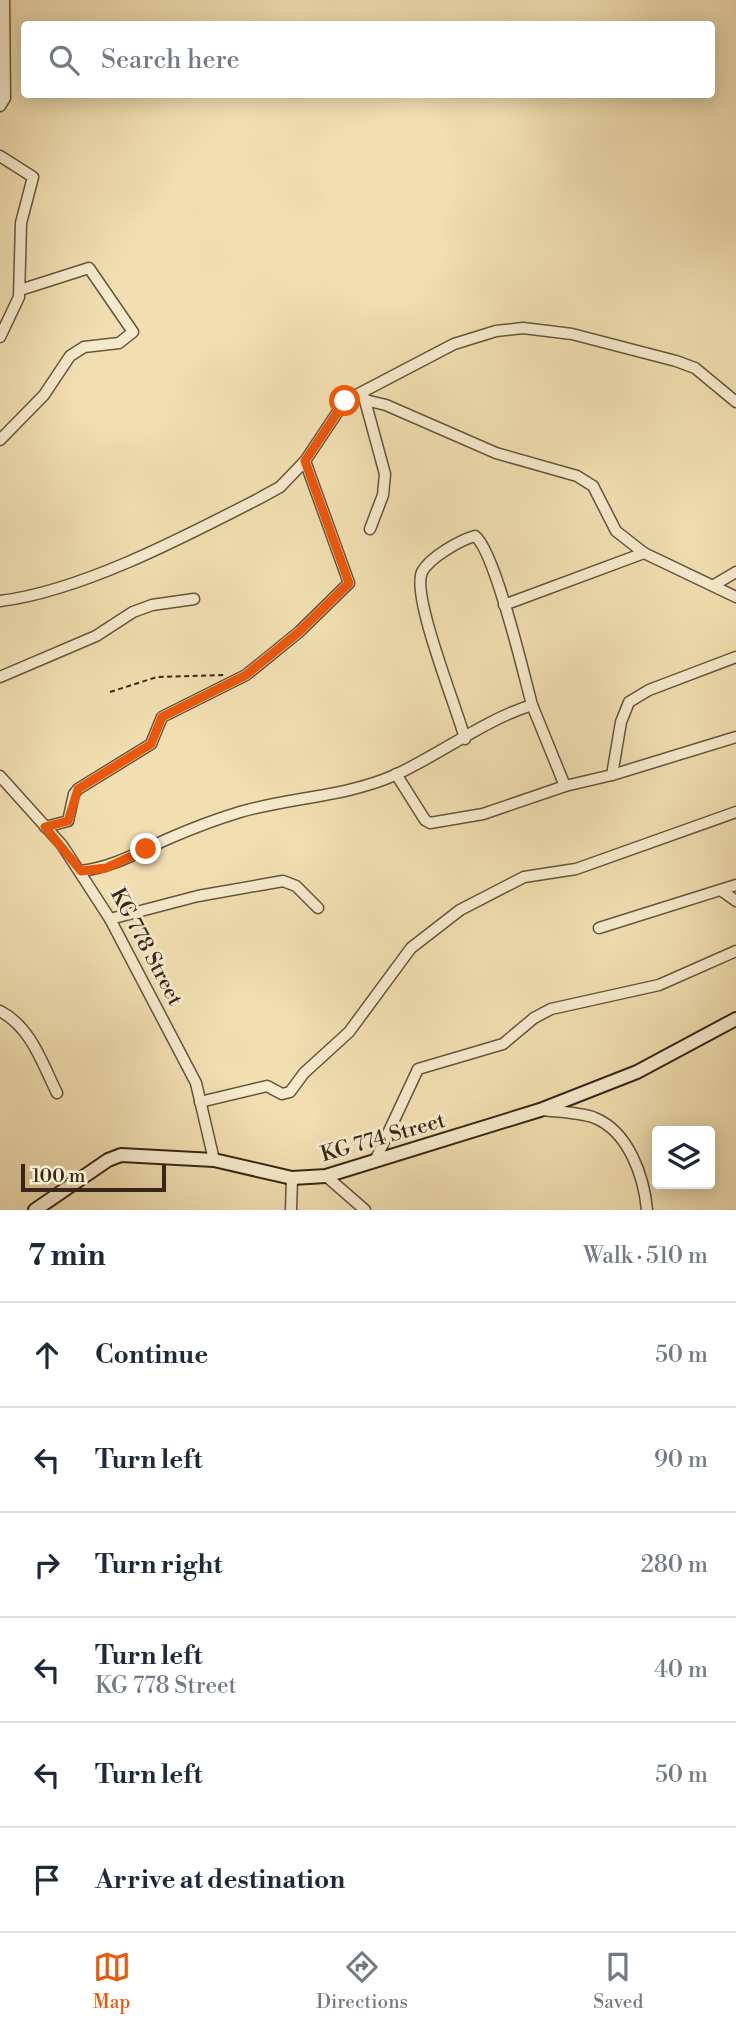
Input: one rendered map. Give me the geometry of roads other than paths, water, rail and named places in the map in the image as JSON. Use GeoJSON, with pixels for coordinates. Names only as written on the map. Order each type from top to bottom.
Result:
{"type":"FeatureCollection","features":[{"type":"Feature","properties":{"kind":"street"},"geometry":{"type":"LineString","coordinates":[[0,106],[5,99],[4,0]]}},
{"type":"Feature","properties":{"kind":"street"},"geometry":{"type":"LineString","coordinates":[[0,156],[33,177],[21,223],[20,290],[0,337]]}},
{"type":"Feature","properties":{"kind":"street"},"geometry":{"type":"LineString","coordinates":[[0,440],[44,395],[70,356],[84,347],[119,343],[133,332],[89,268],[20,290]]}},
{"type":"Feature","properties":{"kind":"street"},"geometry":{"type":"LineString","coordinates":[[0,601],[23,598],[83,580],[204,526],[280,487],[305,461],[345,401],[364,396],[454,344],[496,331],[523,328],[572,334],[676,361],[695,368],[736,402]]}},
{"type":"Feature","properties":{"kind":"street"},"geometry":{"type":"LineString","coordinates":[[364,396],[386,483],[370,529]]}},
{"type":"Feature","properties":{"kind":"street"},"geometry":{"type":"LineString","coordinates":[[364,396],[496,453],[577,476],[593,486],[616,531],[645,553],[736,597]]}},
{"type":"Feature","properties":{"kind":"street"},"geometry":{"type":"LineString","coordinates":[[45,827],[68,821],[78,789],[154,741],[162,717],[246,675],[299,632],[349,583],[305,461]]}},
{"type":"Feature","properties":{"kind":"street"},"geometry":{"type":"LineString","coordinates":[[465,739],[421,598],[422,571],[434,559],[475,536],[482,545],[504,605],[532,705],[565,786]]}},
{"type":"Feature","properties":{"kind":"street"},"geometry":{"type":"LineString","coordinates":[[504,605],[645,553]]}},
{"type":"Feature","properties":{"kind":"street"},"geometry":{"type":"LineString","coordinates":[[714,585],[736,572]]}},
{"type":"Feature","properties":{"kind":"street"},"geometry":{"type":"LineString","coordinates":[[0,677],[88,639],[133,612],[194,599]]}},
{"type":"Feature","properties":{"kind":"street"},"geometry":{"type":"LineString","coordinates":[[612,775],[621,722],[629,702],[649,690],[736,657]]}},
{"type":"Feature","properties":{"kind":"street"},"geometry":{"type":"LineString","coordinates":[[81,871],[106,868],[170,838],[241,812],[290,799],[354,790],[396,774],[465,739],[483,726],[532,705]]}},
{"type":"Feature","properties":{"kind":"street"},"geometry":{"type":"LineString","coordinates":[[396,774],[425,820],[430,823],[484,814],[565,786],[612,775],[736,737]]}},
{"type":"Feature","properties":{"kind":"street","name":"KG 778 Street"},"geometry":{"type":"LineString","coordinates":[[0,776],[81,871],[110,919],[189,1067],[214,1160]]}},
{"type":"Feature","properties":{"kind":"street"},"geometry":{"type":"LineString","coordinates":[[200,1102],[267,1086],[282,1094],[290,1092],[304,1073],[349,1031],[411,948],[460,910],[498,888],[540,873],[576,869],[736,812]]}},
{"type":"Feature","properties":{"kind":"street"},"geometry":{"type":"LineString","coordinates":[[110,919],[198,896],[283,881],[296,886],[318,908]]}},
{"type":"Feature","properties":{"kind":"street"},"geometry":{"type":"LineString","coordinates":[[599,928],[736,885]]}},
{"type":"Feature","properties":{"kind":"street"},"geometry":{"type":"LineString","coordinates":[[722,891],[736,901]]}},
{"type":"Feature","properties":{"kind":"street"},"geometry":{"type":"LineString","coordinates":[[375,1161],[418,1069],[503,1044],[534,1018],[551,1009],[659,985],[736,951]]}},
{"type":"Feature","properties":{"kind":"street"},"geometry":{"type":"LineString","coordinates":[[0,1011],[16,1019],[25,1030],[57,1093]]}},
{"type":"Feature","properties":{"kind":"street","name":"KG 774 Street"},"geometry":{"type":"LineString","coordinates":[[35,1210],[108,1160],[121,1155],[214,1160],[292,1178],[326,1176],[540,1110],[637,1072],[736,1019]]}},
{"type":"Feature","properties":{"kind":"street"},"geometry":{"type":"LineString","coordinates":[[540,1110],[592,1117],[606,1123],[632,1157],[645,1186],[647,1210]]}},
{"type":"Feature","properties":{"kind":"street"},"geometry":{"type":"LineString","coordinates":[[326,1176],[365,1210]]}},
{"type":"Feature","properties":{"kind":"street"},"geometry":{"type":"LineString","coordinates":[[291,1210],[292,1178]]}}]}
